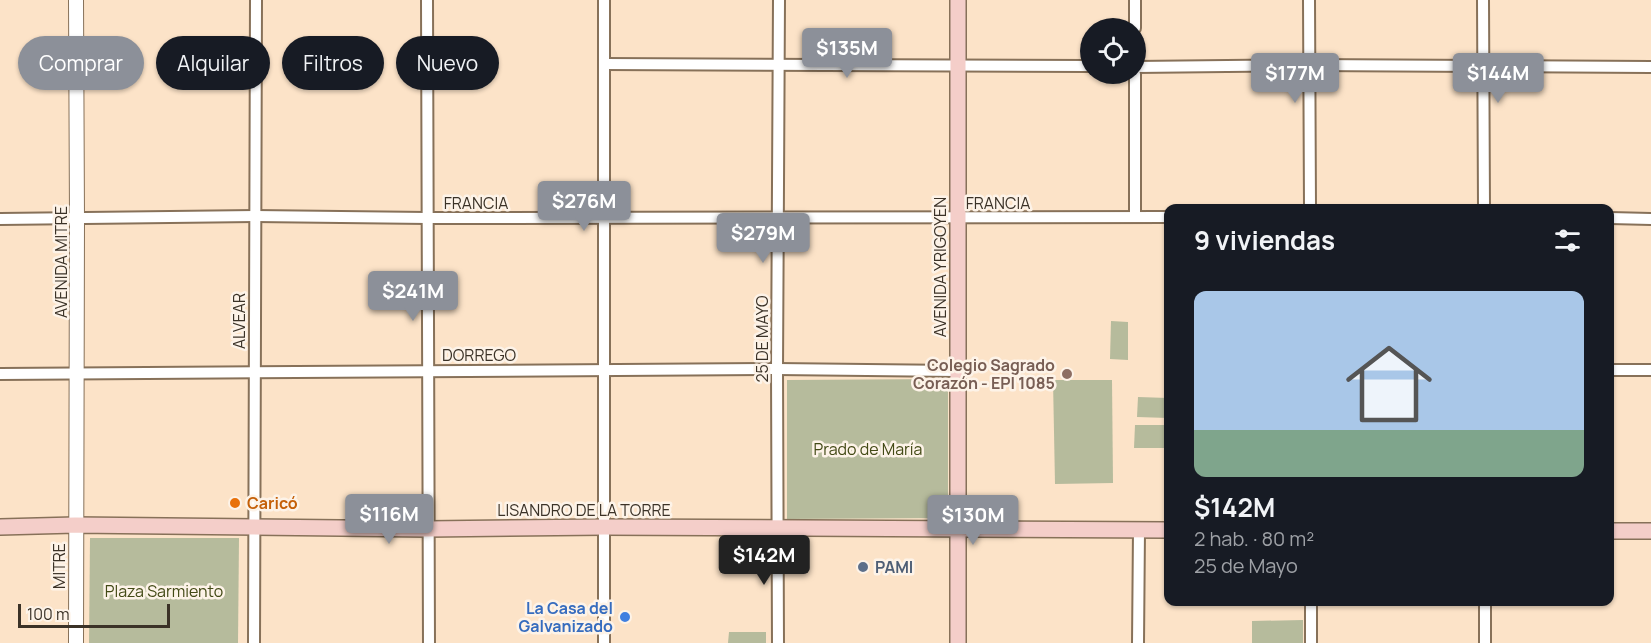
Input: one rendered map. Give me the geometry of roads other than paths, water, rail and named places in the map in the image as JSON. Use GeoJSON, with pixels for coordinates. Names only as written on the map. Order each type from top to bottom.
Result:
{"type":"FeatureCollection","features":[{"type":"Feature","properties":{"kind":"main road","name":"AVENIDA YRIGOYEN"},"geometry":{"type":"LineString","coordinates":[[958,0],[958,643]]}},
{"type":"Feature","properties":{"kind":"main road","name":"LISANDRO DE LA TORRE"},"geometry":{"type":"LineString","coordinates":[[0,527],[75,525],[428,529],[604,527],[1164,530]]}},
{"type":"Feature","properties":{"kind":"main road"},"geometry":{"type":"LineString","coordinates":[[1614,531],[1651,531]]}},
{"type":"Feature","properties":{"kind":"street","name":"AVENIDA MITRE"},"geometry":{"type":"LineString","coordinates":[[75,525],[76,0]]}},
{"type":"Feature","properties":{"kind":"street","name":"ALVEAR"},"geometry":{"type":"LineString","coordinates":[[254,643],[256,0]]}},
{"type":"Feature","properties":{"kind":"street"},"geometry":{"type":"LineString","coordinates":[[427,0],[429,643]]}},
{"type":"Feature","properties":{"kind":"street"},"geometry":{"type":"LineString","coordinates":[[604,0],[604,643]]}},
{"type":"Feature","properties":{"kind":"street","name":"25 DE MAYO"},"geometry":{"type":"LineString","coordinates":[[778,643],[779,0]]}},
{"type":"Feature","properties":{"kind":"street"},"geometry":{"type":"LineString","coordinates":[[1135,0],[1135,18]]}},
{"type":"Feature","properties":{"kind":"street"},"geometry":{"type":"LineString","coordinates":[[1309,0],[1310,204]]}},
{"type":"Feature","properties":{"kind":"street"},"geometry":{"type":"LineString","coordinates":[[1483,0],[1484,204]]}},
{"type":"Feature","properties":{"kind":"street"},"geometry":{"type":"LineString","coordinates":[[604,64],[1080,66]]}},
{"type":"Feature","properties":{"kind":"street"},"geometry":{"type":"LineString","coordinates":[[1146,67],[1309,65],[1651,67]]}},
{"type":"Feature","properties":{"kind":"street"},"geometry":{"type":"LineString","coordinates":[[1135,84],[1135,217]]}},
{"type":"Feature","properties":{"kind":"street","name":"FRANCIA"},"geometry":{"type":"LineString","coordinates":[[0,219],[255,216],[427,218],[1164,217]]}},
{"type":"Feature","properties":{"kind":"street"},"geometry":{"type":"LineString","coordinates":[[1614,218],[1651,219]]}},
{"type":"Feature","properties":{"kind":"street","name":"DORREGO"},"geometry":{"type":"LineString","coordinates":[[0,374],[427,370],[957,371]]}},
{"type":"Feature","properties":{"kind":"street"},"geometry":{"type":"LineString","coordinates":[[1614,370],[1651,370]]}},
{"type":"Feature","properties":{"kind":"street","name":"MITRE"},"geometry":{"type":"LineString","coordinates":[[75,525],[76,643]]}},
{"type":"Feature","properties":{"kind":"street"},"geometry":{"type":"LineString","coordinates":[[1138,643],[1139,530]]}},
{"type":"Feature","properties":{"kind":"street"},"geometry":{"type":"LineString","coordinates":[[1311,606],[1311,643]]}},
{"type":"Feature","properties":{"kind":"street"},"geometry":{"type":"LineString","coordinates":[[1485,606],[1485,643]]}},
{"type":"Feature","properties":{"kind":"place","name":"Colegio Sagrado Corazón - EPI 1085"},"geometry":{"type":"Point","coordinates":[1067,374]}},
{"type":"Feature","properties":{"kind":"place","name":"Caricó"},"geometry":{"type":"Point","coordinates":[235,503]}},
{"type":"Feature","properties":{"kind":"place","name":"PAMI"},"geometry":{"type":"Point","coordinates":[863,567]}},
{"type":"Feature","properties":{"kind":"place","name":"La Casa del Galvanizado"},"geometry":{"type":"Point","coordinates":[625,617]}},
{"type":"Feature","properties":{"kind":"park label","name":"Prado de María"},"geometry":{"type":"Point","coordinates":[868,449]}},
{"type":"Feature","properties":{"kind":"park label","name":"Plaza Sarmiento"},"geometry":{"type":"Point","coordinates":[164,591]}}]}
